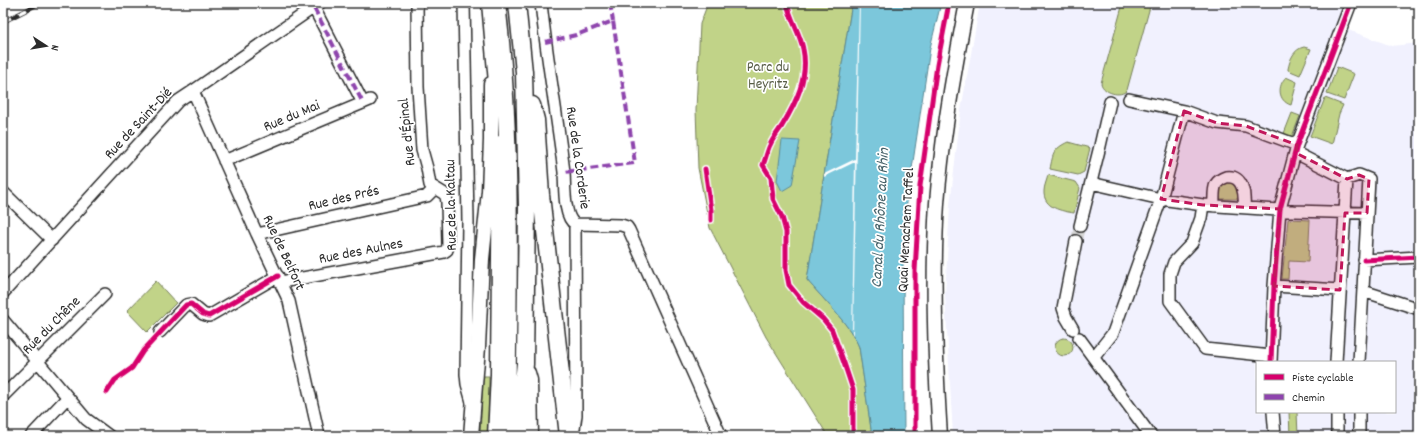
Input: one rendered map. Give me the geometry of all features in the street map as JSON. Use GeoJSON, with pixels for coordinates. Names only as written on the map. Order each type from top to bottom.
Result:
{"type":"FeatureCollection","features":[{"type":"Feature","properties":{"kind":"highway"},"geometry":{"type":"LineString","coordinates":[[497,3],[507,112],[507,436]]}},
{"type":"Feature","properties":{"kind":"highway"},"geometry":{"type":"LineString","coordinates":[[517,3],[524,72],[527,206],[525,364],[521,400],[520,436]]}},
{"type":"Feature","properties":{"kind":"highway"},"geometry":{"type":"LineString","coordinates":[[524,72],[536,120],[540,195],[568,436]]}},
{"type":"Feature","properties":{"kind":"main road"},"geometry":{"type":"LineString","coordinates":[[489,3],[500,129],[498,374],[495,436]]}},
{"type":"Feature","properties":{"kind":"main road","name":"Quai Menachem Taffel"},"geometry":{"type":"LineString","coordinates":[[940,436],[934,316],[934,261],[937,203],[949,105],[967,3]]}},
{"type":"Feature","properties":{"kind":"main road"},"geometry":{"type":"LineString","coordinates":[[471,436],[478,347],[482,259],[489,192],[491,89],[494,52]]}},
{"type":"Feature","properties":{"kind":"main road"},"geometry":{"type":"LineString","coordinates":[[525,364],[530,380],[531,436]]}},
{"type":"Feature","properties":{"kind":"street","name":"Rue d'Épinal"},"geometry":{"type":"LineString","coordinates":[[416,3],[418,87],[422,150],[432,188]]}},
{"type":"Feature","properties":{"kind":"street","name":"Rue de la Kaltau"},"geometry":{"type":"LineString","coordinates":[[464,3],[468,222],[466,374],[473,406]]}},
{"type":"Feature","properties":{"kind":"street","name":"Rue de la Corderie"},"geometry":{"type":"LineString","coordinates":[[541,3],[545,42],[564,172],[567,209],[570,220],[575,224],[576,415],[573,436]]}},
{"type":"Feature","properties":{"kind":"street"},"geometry":{"type":"LineString","coordinates":[[1244,208],[1245,197],[1238,180],[1229,177],[1223,178],[1216,185],[1208,206],[1201,218],[1192,243],[1174,262],[1170,274],[1170,300],[1205,349],[1271,359],[1274,286],[1280,209],[1296,149],[1351,3]]}},
{"type":"Feature","properties":{"kind":"street","name":"Rue de Saint-Dié"},"geometry":{"type":"LineString","coordinates":[[5,289],[52,240],[178,101],[317,5]]}},
{"type":"Feature","properties":{"kind":"street","name":"Rue du Mai"},"geometry":{"type":"LineString","coordinates":[[224,161],[367,101],[317,5]]}},
{"type":"Feature","properties":{"kind":"street","name":"Rue de Belfort"},"geometry":{"type":"LineString","coordinates":[[194,91],[257,234],[286,293],[292,312],[319,436]]}},
{"type":"Feature","properties":{"kind":"street"},"geometry":{"type":"LineString","coordinates":[[1129,99],[1184,111],[1217,123],[1246,126],[1296,149],[1347,178],[1359,175],[1369,179],[1359,361]]}},
{"type":"Feature","properties":{"kind":"street"},"geometry":{"type":"LineString","coordinates":[[1080,226],[1110,102]]}},
{"type":"Feature","properties":{"kind":"street"},"geometry":{"type":"LineString","coordinates":[[1094,357],[1113,333],[1161,199],[1184,111]]}},
{"type":"Feature","properties":{"kind":"street"},"geometry":{"type":"LineString","coordinates":[[1336,361],[1347,178]]}},
{"type":"Feature","properties":{"kind":"street"},"geometry":{"type":"LineString","coordinates":[[1091,183],[1161,199],[1208,206],[1367,213]]}},
{"type":"Feature","properties":{"kind":"street","name":"Rue des Prés"},"geometry":{"type":"LineString","coordinates":[[257,234],[427,196],[431,192],[432,188]]}},
{"type":"Feature","properties":{"kind":"street","name":"Rue des Aulnes"},"geometry":{"type":"LineString","coordinates":[[160,332],[186,305],[191,304],[203,314],[209,316],[279,279],[444,252],[447,250],[448,245],[447,202],[443,194],[432,188]]}},
{"type":"Feature","properties":{"kind":"street"},"geometry":{"type":"LineString","coordinates":[[3,192],[52,240]]}},
{"type":"Feature","properties":{"kind":"street"},"geometry":{"type":"LineString","coordinates":[[575,224],[621,225],[627,227],[721,436]]}},
{"type":"Feature","properties":{"kind":"street"},"geometry":{"type":"LineString","coordinates":[[1076,241],[1063,308],[1066,317],[1076,333],[1152,436]]}},
{"type":"Feature","properties":{"kind":"street"},"geometry":{"type":"LineString","coordinates":[[1364,260],[1419,257]]}},
{"type":"Feature","properties":{"kind":"street"},"geometry":{"type":"LineString","coordinates":[[1274,286],[1340,290]]}},
{"type":"Feature","properties":{"kind":"street"},"geometry":{"type":"LineString","coordinates":[[1363,291],[1419,309]]}},
{"type":"Feature","properties":{"kind":"street","name":"Rue du Chêne"},"geometry":{"type":"LineString","coordinates":[[3,396],[105,294]]}},
{"type":"Feature","properties":{"kind":"street"},"geometry":{"type":"LineString","coordinates":[[3,320],[88,422],[109,436]]}},
{"type":"Feature","properties":{"kind":"street"},"geometry":{"type":"LineString","coordinates":[[31,436],[67,398]]}},
{"type":"Feature","properties":{"kind":"street"},"geometry":{"type":"LineString","coordinates":[[1273,413],[1275,436]]}},
{"type":"Feature","properties":{"kind":"street"},"geometry":{"type":"LineString","coordinates":[[1337,413],[1338,436]]}},
{"type":"Feature","properties":{"kind":"street"},"geometry":{"type":"LineString","coordinates":[[1359,413],[1359,436]]}},
{"type":"Feature","properties":{"kind":"highlighted area"},"geometry":{"type":"Polygon","coordinates":[[[1184,111],[1217,123],[1246,126],[1297,145],[1296,153],[1347,179],[1359,175],[1369,179],[1367,213],[1345,213],[1340,290],[1274,286],[1280,209],[1203,205],[1161,199],[1184,111]]]}},
{"type":"Feature","properties":{"kind":"shaded area"},"geometry":{"type":"Polygon","coordinates":[[[980,3],[1358,3],[1348,30],[1392,46],[1419,43],[1419,436],[953,436],[945,295],[950,205],[961,110],[980,3]]]}},
{"type":"Feature","properties":{"kind":"green space","name":"Parc du Heyritz"},"geometry":{"type":"Polygon","coordinates":[[[708,3],[852,3],[807,280],[850,330],[859,347],[872,435],[870,436],[828,436],[766,337],[710,228],[698,168],[696,110],[700,24],[708,3]]]}},
{"type":"Feature","properties":{"kind":"green space"},"geometry":{"type":"Polygon","coordinates":[[[1123,3],[1151,3],[1127,90],[1121,94],[1117,94],[1109,92],[1102,86],[1101,83],[1123,3]]]}},
{"type":"Feature","properties":{"kind":"green space"},"geometry":{"type":"Polygon","coordinates":[[[1304,47],[1311,49],[1300,75],[1288,69],[1295,52],[1304,47]]]}},
{"type":"Feature","properties":{"kind":"green space"},"geometry":{"type":"Polygon","coordinates":[[[1337,67],[1354,74],[1344,100],[1327,94],[1337,67]]]}},
{"type":"Feature","properties":{"kind":"green space"},"geometry":{"type":"Polygon","coordinates":[[[1286,77],[1297,82],[1291,105],[1283,100],[1280,93],[1281,85],[1286,77]]]}},
{"type":"Feature","properties":{"kind":"green space"},"geometry":{"type":"Polygon","coordinates":[[[1325,98],[1343,105],[1339,114],[1332,144],[1310,136],[1325,98]]]}},
{"type":"Feature","properties":{"kind":"green space"},"geometry":{"type":"Polygon","coordinates":[[[1292,113],[1300,116],[1291,139],[1283,136],[1292,113]]]}},
{"type":"Feature","properties":{"kind":"green space"},"geometry":{"type":"Polygon","coordinates":[[[1068,142],[1090,148],[1084,172],[1078,175],[1050,169],[1054,152],[1068,142]]]}},
{"type":"Feature","properties":{"kind":"green space"},"geometry":{"type":"Polygon","coordinates":[[[1048,175],[1076,182],[1080,188],[1074,213],[1054,208],[1047,201],[1044,187],[1048,175]]]}},
{"type":"Feature","properties":{"kind":"green space"},"geometry":{"type":"Polygon","coordinates":[[[1229,182],[1236,184],[1240,199],[1217,199],[1220,188],[1229,182]]]}},
{"type":"Feature","properties":{"kind":"green space"},"geometry":{"type":"Polygon","coordinates":[[[1288,219],[1310,220],[1308,262],[1289,261],[1288,279],[1282,279],[1288,219]]]}},
{"type":"Feature","properties":{"kind":"green space"},"geometry":{"type":"Polygon","coordinates":[[[156,281],[176,303],[147,332],[127,311],[156,281]]]}},
{"type":"Feature","properties":{"kind":"green space"},"geometry":{"type":"Polygon","coordinates":[[[1064,338],[1070,341],[1073,347],[1070,353],[1064,356],[1058,353],[1055,347],[1058,341],[1064,338]]]}},
{"type":"Feature","properties":{"kind":"green space"},"geometry":{"type":"Polygon","coordinates":[[[483,376],[489,376],[488,436],[480,436],[483,376]]]}},
{"type":"Feature","properties":{"kind":"green space"},"geometry":{"type":"Polygon","coordinates":[[[1289,413],[1297,413],[1298,436],[1290,436],[1289,413]]]}},
{"type":"Feature","properties":{"kind":"water","name":"Canal du Rhône au Rhin"},"geometry":{"type":"Polygon","coordinates":[[[852,3],[941,3],[930,48],[907,202],[903,265],[904,436],[872,436],[859,347],[850,330],[807,280],[852,3]]]}},
{"type":"Feature","properties":{"kind":"water"},"geometry":{"type":"Polygon","coordinates":[[[782,140],[800,141],[792,185],[782,191],[777,181],[782,140]]]}},
{"type":"Feature","properties":{"kind":"pier"},"geometry":{"type":"Polygon","coordinates":[[[859,3],[853,335],[855,162],[824,177],[824,174],[855,159],[859,3]]]}},
{"type":"Feature","properties":{"kind":"tunnel"},"geometry":{"type":"LineString","coordinates":[[1076,241],[1080,226]]}},
{"type":"Feature","properties":{"kind":"railway"},"geometry":{"type":"LineString","coordinates":[[3,22],[40,3]]}},
{"type":"Feature","properties":{"kind":"marked path"},"geometry":{"type":"LineString","coordinates":[[610,3],[613,21]]}},
{"type":"Feature","properties":{"kind":"marked path"},"geometry":{"type":"LineString","coordinates":[[314,8],[363,103]]}},
{"type":"Feature","properties":{"kind":"marked path"},"geometry":{"type":"LineString","coordinates":[[545,42],[576,35],[613,21],[635,163],[564,172]]}},
{"type":"Feature","properties":{"kind":"cycle path"},"geometry":{"type":"LineString","coordinates":[[787,3],[790,15],[802,43],[804,59],[803,80],[787,117],[771,142],[763,165],[771,178],[773,199],[782,217],[786,232],[786,270],[789,285],[803,302],[823,319],[832,330],[853,390],[853,436]]}},
{"type":"Feature","properties":{"kind":"cycle path"},"geometry":{"type":"LineString","coordinates":[[915,436],[915,271],[920,186],[937,65],[949,3]]}},
{"type":"Feature","properties":{"kind":"cycle path"},"geometry":{"type":"LineString","coordinates":[[1271,361],[1274,286],[1280,209],[1297,145],[1351,3]]}},
{"type":"Feature","properties":{"kind":"cycle path"},"geometry":{"type":"LineString","coordinates":[[705,169],[711,220]]}},
{"type":"Feature","properties":{"kind":"cycle path"},"geometry":{"type":"LineString","coordinates":[[1364,260],[1419,257]]}},
{"type":"Feature","properties":{"kind":"cycle path"},"geometry":{"type":"LineString","coordinates":[[107,392],[115,380],[132,368],[143,351],[186,305],[191,304],[203,314],[209,316],[278,276]]}}]}
